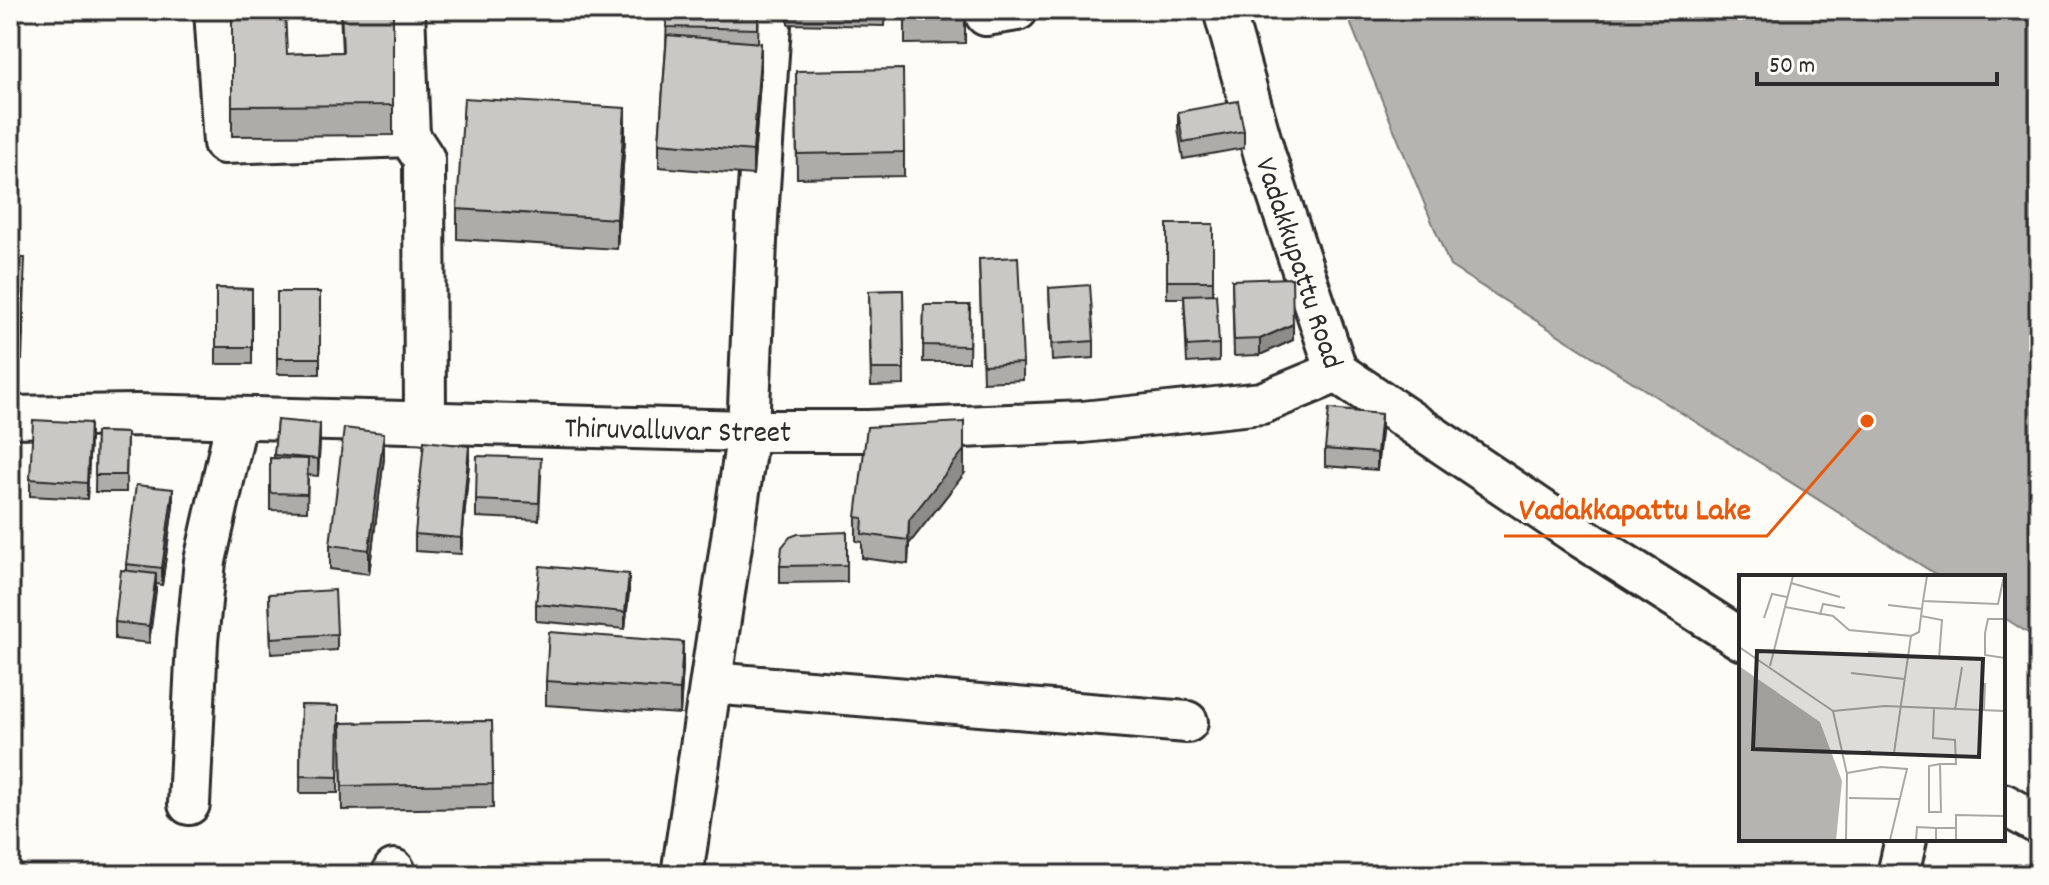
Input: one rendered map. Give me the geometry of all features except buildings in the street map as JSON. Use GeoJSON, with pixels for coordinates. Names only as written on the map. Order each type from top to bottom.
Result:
{"type":"FeatureCollection","features":[{"type":"Feature","properties":{"kind":"street"},"geometry":{"type":"LineString","coordinates":[[215,10],[224,143],[409,136]]}},
{"type":"Feature","properties":{"kind":"street"},"geometry":{"type":"LineString","coordinates":[[404,10],[409,136],[424,159],[425,423]]}},
{"type":"Feature","properties":{"kind":"street"},"geometry":{"type":"LineString","coordinates":[[682,875],[748,431],[757,218],[771,10]]}},
{"type":"Feature","properties":{"kind":"street","name":"Vadakkupattu Road"},"geometry":{"type":"LineString","coordinates":[[1224,10],[1265,156],[1337,372],[1583,538],[1739,638]]}},
{"type":"Feature","properties":{"kind":"street","name":"Thiruvalluvar Street"},"geometry":{"type":"LineString","coordinates":[[10,417],[136,415],[748,431],[868,431],[1083,422],[1262,403],[1337,372]]}},
{"type":"Feature","properties":{"kind":"street"},"geometry":{"type":"LineString","coordinates":[[189,804],[197,641],[205,561],[237,418]]}},
{"type":"Feature","properties":{"kind":"street"},"geometry":{"type":"LineString","coordinates":[[711,683],[1187,722]]}},
{"type":"Feature","properties":{"kind":"street"},"geometry":{"type":"LineString","coordinates":[[2005,805],[2039,824]]}},
{"type":"Feature","properties":{"kind":"street"},"geometry":{"type":"LineString","coordinates":[[1898,875],[1906,841]]}},
{"type":"Feature","properties":{"kind":"shaded area"},"geometry":{"type":"Polygon","coordinates":[[[1345,10],[2039,10],[2039,640],[2005,618],[2005,575],[1937,575],[1450,266],[1345,10]]]}},
{"type":"Feature","properties":{"kind":"place","name":"Vadakkapattu Lake"},"geometry":{"type":"Point","coordinates":[1867,421]}}]}
